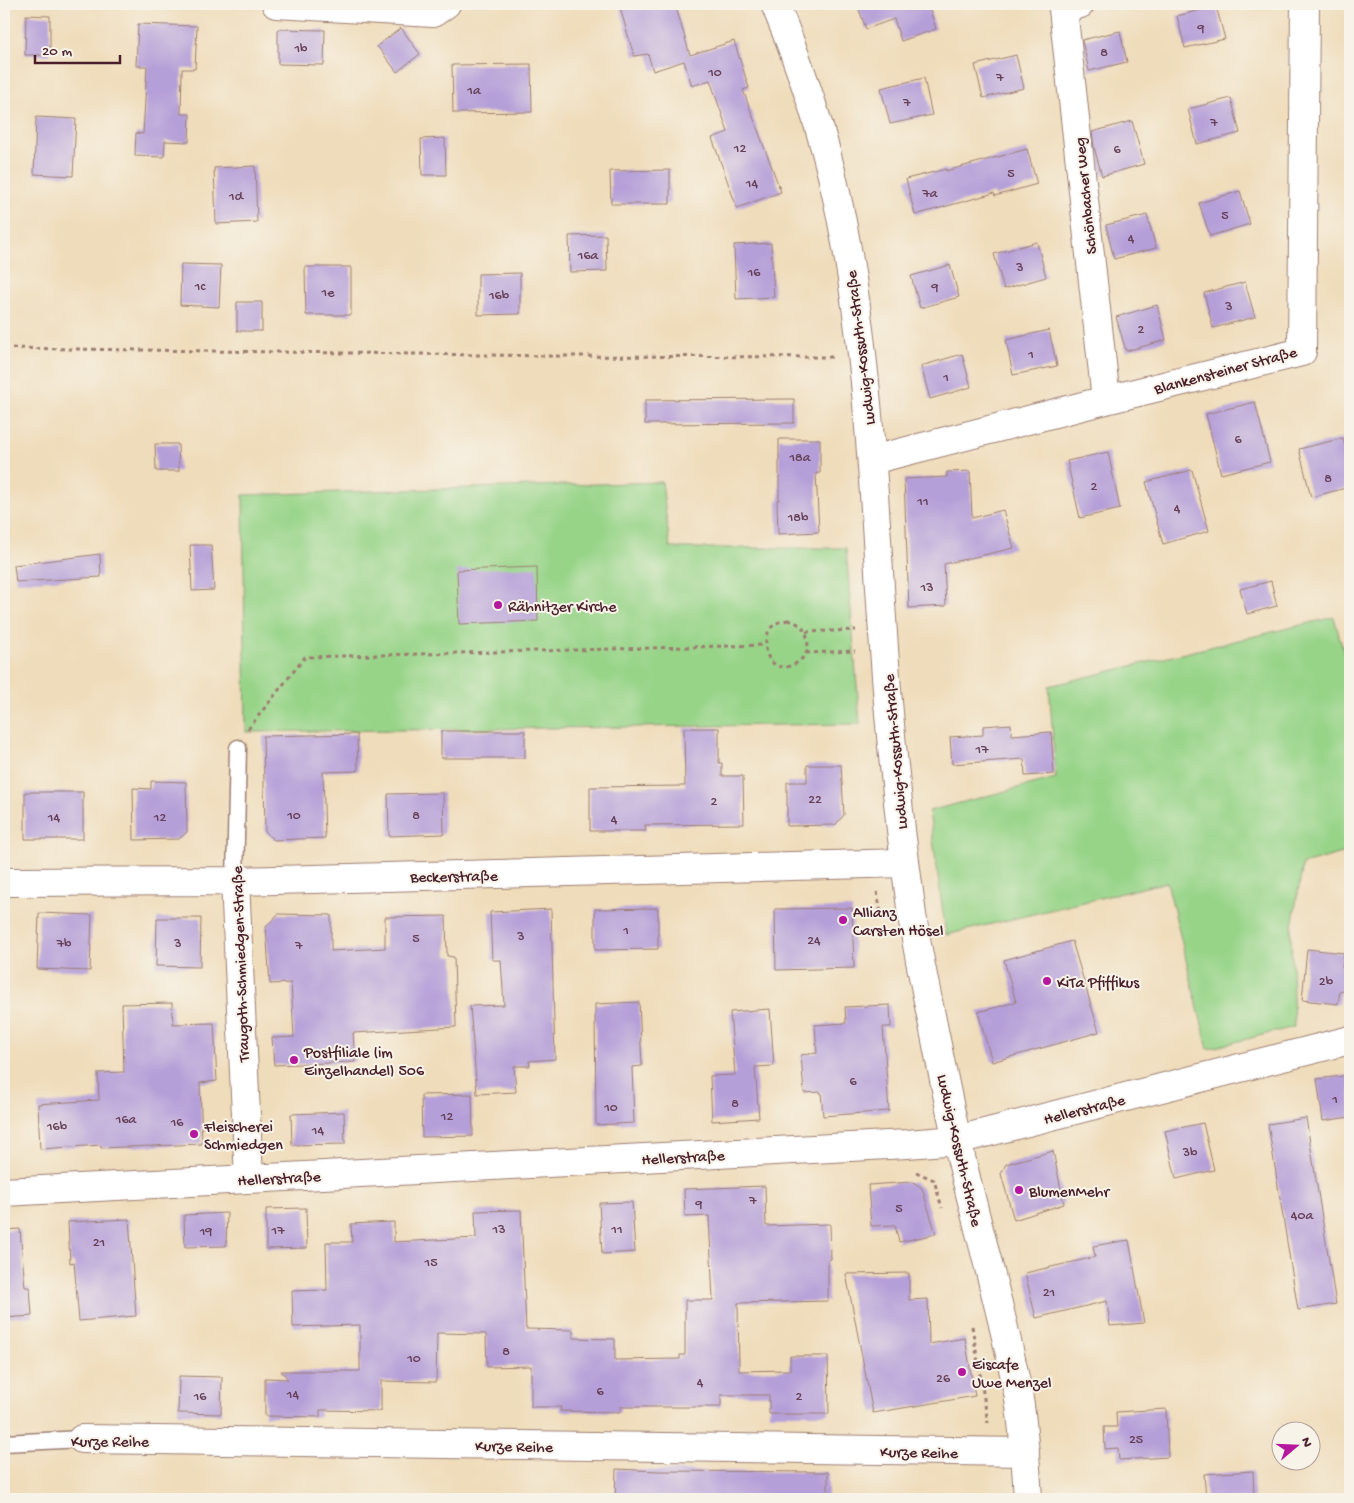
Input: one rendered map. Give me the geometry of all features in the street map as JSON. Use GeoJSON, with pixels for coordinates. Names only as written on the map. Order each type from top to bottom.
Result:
{"type":"FeatureCollection","features":[{"type":"Feature","properties":{"kind":"street"},"geometry":{"type":"LineString","coordinates":[[276,4],[433,13],[446,4]]}},
{"type":"Feature","properties":{"kind":"street","name":"Ludwig-Kossuth-Straße"},"geometry":{"type":"LineString","coordinates":[[775,4],[804,78],[821,134],[836,192],[856,303],[872,460],[888,702],[905,863],[917,949],[957,1140],[1019,1397],[1028,1499]]}},
{"type":"Feature","properties":{"kind":"street","name":"Schönbacher Weg"},"geometry":{"type":"LineString","coordinates":[[1080,4],[1064,8],[1106,400]]}},
{"type":"Feature","properties":{"kind":"street","name":"Blankensteiner Straße"},"geometry":{"type":"LineString","coordinates":[[872,460],[1302,352],[1305,4]]}},
{"type":"Feature","properties":{"kind":"street","name":"Beckerstraße"},"geometry":{"type":"LineString","coordinates":[[4,882],[235,881],[905,863]]}},
{"type":"Feature","properties":{"kind":"street","name":"Traugoth-Schmiedgen-Straße"},"geometry":{"type":"LineString","coordinates":[[235,881],[249,1179]]}},
{"type":"Feature","properties":{"kind":"street","name":"Hellerstraße"},"geometry":{"type":"LineString","coordinates":[[4,1192],[957,1140],[1350,1040]]}},
{"type":"Feature","properties":{"kind":"street","name":"Kurze Reihe"},"geometry":{"type":"LineString","coordinates":[[82,1439],[1025,1452]]}},
{"type":"Feature","properties":{"kind":"lane","name":"Traugoth-Schmiedgen-Straße"},"geometry":{"type":"LineString","coordinates":[[235,881],[238,748]]}},
{"type":"Feature","properties":{"kind":"lane","name":"Kurze Reihe"},"geometry":{"type":"LineString","coordinates":[[4,1443],[82,1439]]}},
{"type":"Feature","properties":{"kind":"path"},"geometry":{"type":"LineString","coordinates":[[4,348],[514,355],[863,357]]}},
{"type":"Feature","properties":{"kind":"path"},"geometry":{"type":"LineString","coordinates":[[788,620],[799,623],[806,632],[809,643],[806,653],[798,664],[785,667],[776,665],[768,656],[765,645],[768,633],[775,623],[788,620]]}},
{"type":"Feature","properties":{"kind":"path"},"geometry":{"type":"LineString","coordinates":[[806,632],[859,630]]}},
{"type":"Feature","properties":{"kind":"path"},"geometry":{"type":"LineString","coordinates":[[238,748],[238,740],[305,657],[765,645]]}},
{"type":"Feature","properties":{"kind":"path"},"geometry":{"type":"LineString","coordinates":[[806,653],[861,651]]}},
{"type":"Feature","properties":{"kind":"green space"},"geometry":{"type":"Polygon","coordinates":[[[662,482],[670,548],[846,548],[860,724],[246,732],[243,495],[662,482]]]}},
{"type":"Feature","properties":{"kind":"green space"},"geometry":{"type":"Polygon","coordinates":[[[1334,617],[1350,676],[1350,851],[1303,864],[1291,932],[1294,1027],[1208,1049],[1167,882],[946,935],[929,811],[1056,778],[1049,686],[1334,617]]]}},
{"type":"Feature","properties":{"kind":"building"},"geometry":{"type":"Polygon","coordinates":[[[619,4],[675,4],[690,55],[734,41],[749,88],[743,90],[781,192],[737,208],[712,138],[728,132],[710,80],[692,86],[684,61],[653,71],[648,54],[634,56],[619,4]]]}},
{"type":"Feature","properties":{"kind":"building"},"geometry":{"type":"Polygon","coordinates":[[[857,4],[928,4],[936,29],[901,41],[894,19],[866,29],[857,4]]]}},
{"type":"Feature","properties":{"kind":"building"},"geometry":{"type":"Polygon","coordinates":[[[1216,6],[1225,39],[1185,48],[1177,16],[1216,6]]]}},
{"type":"Feature","properties":{"kind":"building"},"geometry":{"type":"Polygon","coordinates":[[[26,15],[50,16],[50,55],[25,55],[26,15]]]}},
{"type":"Feature","properties":{"kind":"building"},"geometry":{"type":"Polygon","coordinates":[[[138,24],[197,26],[195,69],[182,69],[181,114],[190,114],[189,142],[165,141],[164,157],[135,156],[136,133],[143,134],[147,66],[136,66],[138,24]]]}},
{"type":"Feature","properties":{"kind":"building"},"geometry":{"type":"Polygon","coordinates":[[[401,28],[420,54],[397,72],[377,46],[401,28]]]}},
{"type":"Feature","properties":{"kind":"building"},"geometry":{"type":"Polygon","coordinates":[[[278,29],[325,30],[324,65],[278,64],[278,29]]]}},
{"type":"Feature","properties":{"kind":"building"},"geometry":{"type":"Polygon","coordinates":[[[1120,31],[1127,62],[1089,71],[1082,40],[1120,31]]]}},
{"type":"Feature","properties":{"kind":"building"},"geometry":{"type":"Polygon","coordinates":[[[1016,55],[1024,88],[983,98],[975,65],[1016,55]]]}},
{"type":"Feature","properties":{"kind":"building"},"geometry":{"type":"Polygon","coordinates":[[[531,64],[532,112],[453,113],[452,65],[531,64]]]}},
{"type":"Feature","properties":{"kind":"building"},"geometry":{"type":"Polygon","coordinates":[[[924,78],[932,115],[890,124],[881,88],[924,78]]]}},
{"type":"Feature","properties":{"kind":"building"},"geometry":{"type":"Polygon","coordinates":[[[1231,98],[1240,133],[1197,144],[1188,109],[1231,98]]]}},
{"type":"Feature","properties":{"kind":"building"},"geometry":{"type":"Polygon","coordinates":[[[36,117],[76,119],[73,176],[34,174],[36,117]]]}},
{"type":"Feature","properties":{"kind":"building"},"geometry":{"type":"Polygon","coordinates":[[[1132,121],[1144,164],[1102,176],[1092,132],[1132,121]]]}},
{"type":"Feature","properties":{"kind":"building"},"geometry":{"type":"Polygon","coordinates":[[[445,138],[446,175],[422,175],[421,139],[445,138]]]}},
{"type":"Feature","properties":{"kind":"building"},"geometry":{"type":"Polygon","coordinates":[[[1027,149],[1037,184],[995,196],[994,193],[915,215],[906,179],[946,169],[946,171],[1027,149]]]}},
{"type":"Feature","properties":{"kind":"building"},"geometry":{"type":"Polygon","coordinates":[[[255,166],[257,222],[216,224],[214,168],[255,166]]]}},
{"type":"Feature","properties":{"kind":"building"},"geometry":{"type":"Polygon","coordinates":[[[670,170],[670,204],[611,204],[610,171],[670,170]]]}},
{"type":"Feature","properties":{"kind":"building"},"geometry":{"type":"Polygon","coordinates":[[[1240,191],[1250,224],[1210,236],[1199,203],[1240,191]]]}},
{"type":"Feature","properties":{"kind":"building"},"geometry":{"type":"Polygon","coordinates":[[[1147,215],[1156,248],[1114,259],[1106,225],[1147,215]]]}},
{"type":"Feature","properties":{"kind":"building"},"geometry":{"type":"Polygon","coordinates":[[[606,235],[607,271],[570,272],[569,236],[606,235]]]}},
{"type":"Feature","properties":{"kind":"building"},"geometry":{"type":"Polygon","coordinates":[[[1037,242],[1046,277],[1004,289],[994,254],[1037,242]]]}},
{"type":"Feature","properties":{"kind":"building"},"geometry":{"type":"Polygon","coordinates":[[[771,243],[774,297],[736,299],[734,245],[771,243]]]}},
{"type":"Feature","properties":{"kind":"building"},"geometry":{"type":"Polygon","coordinates":[[[181,264],[221,265],[219,307],[180,305],[181,264]]]}},
{"type":"Feature","properties":{"kind":"building"},"geometry":{"type":"Polygon","coordinates":[[[950,265],[959,297],[920,308],[911,276],[950,265]]]}},
{"type":"Feature","properties":{"kind":"building"},"geometry":{"type":"Polygon","coordinates":[[[305,267],[351,267],[351,315],[306,315],[305,267]]]}},
{"type":"Feature","properties":{"kind":"building"},"geometry":{"type":"Polygon","coordinates":[[[520,273],[520,314],[478,315],[478,274],[520,273]]]}},
{"type":"Feature","properties":{"kind":"building"},"geometry":{"type":"Polygon","coordinates":[[[1245,282],[1255,317],[1213,328],[1204,293],[1245,282]]]}},
{"type":"Feature","properties":{"kind":"building"},"geometry":{"type":"Polygon","coordinates":[[[237,302],[262,302],[262,331],[237,331],[237,302]]]}},
{"type":"Feature","properties":{"kind":"building"},"geometry":{"type":"Polygon","coordinates":[[[1157,305],[1166,340],[1126,351],[1116,317],[1157,305]]]}},
{"type":"Feature","properties":{"kind":"building"},"geometry":{"type":"Polygon","coordinates":[[[1049,330],[1057,366],[1013,375],[1006,340],[1049,330]]]}},
{"type":"Feature","properties":{"kind":"building"},"geometry":{"type":"Polygon","coordinates":[[[962,354],[971,387],[930,399],[921,366],[962,354]]]}},
{"type":"Feature","properties":{"kind":"building"},"geometry":{"type":"Polygon","coordinates":[[[794,399],[794,423],[645,424],[645,400],[794,399]]]}},
{"type":"Feature","properties":{"kind":"building"},"geometry":{"type":"Polygon","coordinates":[[[1255,402],[1270,462],[1221,474],[1206,414],[1255,402]]]}},
{"type":"Feature","properties":{"kind":"building"},"geometry":{"type":"Polygon","coordinates":[[[1343,438],[1350,466],[1350,487],[1311,497],[1299,449],[1343,438]]]}},
{"type":"Feature","properties":{"kind":"building"},"geometry":{"type":"Polygon","coordinates":[[[779,439],[820,439],[820,473],[816,473],[819,532],[778,534],[779,439]]]}},
{"type":"Feature","properties":{"kind":"building"},"geometry":{"type":"Polygon","coordinates":[[[155,444],[178,444],[179,471],[156,471],[155,444]]]}},
{"type":"Feature","properties":{"kind":"building"},"geometry":{"type":"Polygon","coordinates":[[[1108,452],[1120,509],[1080,518],[1067,461],[1108,452]]]}},
{"type":"Feature","properties":{"kind":"building"},"geometry":{"type":"Polygon","coordinates":[[[1192,470],[1209,531],[1163,544],[1146,482],[1192,470]]]}},
{"type":"Feature","properties":{"kind":"building"},"geometry":{"type":"Polygon","coordinates":[[[970,471],[972,518],[1003,510],[1014,548],[944,564],[946,606],[909,608],[904,479],[947,477],[947,472],[970,471]]]}},
{"type":"Feature","properties":{"kind":"building"},"geometry":{"type":"Polygon","coordinates":[[[190,545],[211,545],[214,590],[192,591],[190,545]]]}},
{"type":"Feature","properties":{"kind":"building"},"geometry":{"type":"Polygon","coordinates":[[[100,554],[101,577],[16,582],[14,565],[100,554]]]}},
{"type":"Feature","properties":{"kind":"building","name":"Rähnitzer Kirche"},"geometry":{"type":"Polygon","coordinates":[[[537,567],[538,621],[459,624],[457,570],[537,567]]]}},
{"type":"Feature","properties":{"kind":"building"},"geometry":{"type":"Polygon","coordinates":[[[1271,581],[1277,606],[1247,614],[1240,589],[1271,581]]]}},
{"type":"Feature","properties":{"kind":"building"},"geometry":{"type":"Polygon","coordinates":[[[1011,724],[1012,735],[1051,732],[1054,774],[1025,776],[1024,759],[952,764],[950,737],[983,735],[983,726],[1011,724]]]}},
{"type":"Feature","properties":{"kind":"building"},"geometry":{"type":"Polygon","coordinates":[[[684,728],[719,728],[719,763],[722,763],[722,776],[743,776],[744,824],[645,825],[646,831],[590,831],[590,787],[685,786],[684,728]]]}},
{"type":"Feature","properties":{"kind":"building"},"geometry":{"type":"Polygon","coordinates":[[[441,731],[525,731],[525,758],[441,758],[441,731]]]}},
{"type":"Feature","properties":{"kind":"building"},"geometry":{"type":"Polygon","coordinates":[[[357,734],[358,771],[323,772],[325,838],[274,840],[265,832],[263,736],[357,734]]]}},
{"type":"Feature","properties":{"kind":"building"},"geometry":{"type":"Polygon","coordinates":[[[807,765],[841,765],[844,815],[835,825],[787,826],[787,782],[807,782],[807,765]]]}},
{"type":"Feature","properties":{"kind":"building"},"geometry":{"type":"Polygon","coordinates":[[[151,781],[186,782],[187,832],[179,839],[134,840],[133,788],[151,789],[151,781]]]}},
{"type":"Feature","properties":{"kind":"building"},"geometry":{"type":"Polygon","coordinates":[[[25,792],[83,792],[83,839],[25,839],[25,792]]]}},
{"type":"Feature","properties":{"kind":"building"},"geometry":{"type":"Polygon","coordinates":[[[443,793],[444,834],[389,836],[388,794],[443,793]]]}},
{"type":"Feature","properties":{"kind":"building"},"geometry":{"type":"Polygon","coordinates":[[[658,908],[658,949],[595,950],[595,909],[658,908]]]}},
{"type":"Feature","properties":{"kind":"building"},"geometry":{"type":"Polygon","coordinates":[[[852,908],[854,968],[776,970],[775,909],[852,908]]]}},
{"type":"Feature","properties":{"kind":"building"},"geometry":{"type":"Polygon","coordinates":[[[551,909],[555,1059],[529,1061],[530,1066],[514,1066],[516,1092],[477,1094],[470,1006],[504,1005],[501,960],[492,960],[490,912],[551,909]]]}},
{"type":"Feature","properties":{"kind":"building"},"geometry":{"type":"Polygon","coordinates":[[[39,913],[92,915],[90,971],[37,969],[39,913]]]}},
{"type":"Feature","properties":{"kind":"building"},"geometry":{"type":"Polygon","coordinates":[[[278,914],[331,915],[331,951],[385,948],[385,917],[446,916],[447,956],[454,957],[456,1027],[353,1033],[355,1062],[274,1065],[272,1038],[294,1037],[291,983],[270,984],[266,927],[278,914]]]}},
{"type":"Feature","properties":{"kind":"building"},"geometry":{"type":"Polygon","coordinates":[[[157,918],[201,918],[200,967],[156,966],[157,918]]]}},
{"type":"Feature","properties":{"kind":"building","name":"KiTa Pfiffikus"},"geometry":{"type":"Polygon","coordinates":[[[1072,941],[1099,1032],[992,1062],[978,1012],[1016,1002],[1004,960],[1072,941]]]}},
{"type":"Feature","properties":{"kind":"building"},"geometry":{"type":"Polygon","coordinates":[[[1307,949],[1344,953],[1342,968],[1349,969],[1347,992],[1340,991],[1338,1004],[1302,1000],[1307,949]]]}},
{"type":"Feature","properties":{"kind":"building"},"geometry":{"type":"Polygon","coordinates":[[[639,1002],[642,1066],[632,1067],[634,1123],[596,1125],[595,1004],[639,1002]]]}},
{"type":"Feature","properties":{"kind":"building"},"geometry":{"type":"Polygon","coordinates":[[[172,1003],[173,1024],[214,1023],[217,1081],[200,1083],[202,1144],[101,1148],[101,1145],[40,1149],[38,1104],[99,1100],[98,1073],[124,1072],[122,1004],[172,1003]]]}},
{"type":"Feature","properties":{"kind":"building"},"geometry":{"type":"Polygon","coordinates":[[[890,1005],[891,1027],[883,1027],[889,1111],[823,1116],[821,1092],[804,1093],[801,1055],[817,1053],[815,1025],[846,1023],[845,1007],[890,1005]]]}},
{"type":"Feature","properties":{"kind":"building"},"geometry":{"type":"Polygon","coordinates":[[[770,1009],[774,1066],[755,1067],[759,1118],[712,1121],[710,1076],[735,1075],[730,1012],[770,1009]]]}},
{"type":"Feature","properties":{"kind":"building"},"geometry":{"type":"Polygon","coordinates":[[[1350,1075],[1350,1117],[1323,1121],[1317,1079],[1350,1075]]]}},
{"type":"Feature","properties":{"kind":"building"},"geometry":{"type":"Polygon","coordinates":[[[472,1094],[473,1136],[422,1137],[421,1095],[472,1094]]]}},
{"type":"Feature","properties":{"kind":"building"},"geometry":{"type":"Polygon","coordinates":[[[344,1112],[345,1144],[292,1145],[291,1114],[344,1112]]]}},
{"type":"Feature","properties":{"kind":"building"},"geometry":{"type":"Polygon","coordinates":[[[1306,1118],[1336,1304],[1298,1310],[1268,1124],[1306,1118]]]}},
{"type":"Feature","properties":{"kind":"building"},"geometry":{"type":"Polygon","coordinates":[[[1203,1123],[1214,1170],[1176,1179],[1165,1131],[1203,1123]]]}},
{"type":"Feature","properties":{"kind":"building"},"geometry":{"type":"Polygon","coordinates":[[[1053,1151],[1064,1204],[1014,1220],[1001,1174],[1006,1164],[1053,1151]]]}},
{"type":"Feature","properties":{"kind":"building"},"geometry":{"type":"Polygon","coordinates":[[[913,1182],[922,1188],[936,1234],[899,1242],[895,1225],[871,1226],[868,1185],[913,1182]]]}},
{"type":"Feature","properties":{"kind":"building"},"geometry":{"type":"Polygon","coordinates":[[[765,1186],[766,1226],[830,1224],[831,1259],[828,1260],[828,1301],[738,1303],[739,1371],[790,1370],[790,1356],[828,1356],[829,1414],[769,1414],[769,1395],[721,1395],[721,1407],[620,1407],[620,1412],[560,1411],[561,1407],[531,1407],[531,1366],[487,1367],[486,1334],[437,1333],[436,1382],[381,1381],[381,1411],[320,1410],[320,1417],[265,1416],[265,1378],[288,1379],[281,1371],[360,1371],[360,1325],[293,1327],[292,1291],[327,1290],[326,1242],[352,1242],[351,1224],[394,1222],[394,1242],[476,1238],[475,1211],[521,1210],[526,1329],[573,1330],[573,1338],[615,1339],[615,1360],[680,1359],[680,1355],[685,1355],[685,1300],[713,1300],[709,1216],[685,1217],[684,1189],[765,1186]]]}},
{"type":"Feature","properties":{"kind":"building"},"geometry":{"type":"Polygon","coordinates":[[[632,1202],[635,1252],[602,1254],[599,1203],[632,1202]]]}},
{"type":"Feature","properties":{"kind":"building"},"geometry":{"type":"Polygon","coordinates":[[[306,1208],[307,1248],[266,1249],[266,1209],[306,1208]]]}},
{"type":"Feature","properties":{"kind":"building"},"geometry":{"type":"Polygon","coordinates":[[[227,1213],[226,1246],[185,1247],[184,1215],[227,1213]]]}},
{"type":"Feature","properties":{"kind":"building"},"geometry":{"type":"Polygon","coordinates":[[[129,1219],[136,1316],[79,1321],[74,1262],[70,1263],[68,1222],[129,1219]]]}},
{"type":"Feature","properties":{"kind":"building"},"geometry":{"type":"Polygon","coordinates":[[[20,1229],[25,1287],[30,1287],[32,1316],[4,1318],[4,1230],[20,1229]]]}},
{"type":"Feature","properties":{"kind":"building"},"geometry":{"type":"Polygon","coordinates":[[[1129,1240],[1144,1323],[1110,1326],[1107,1301],[1036,1318],[1025,1273],[1095,1257],[1093,1246],[1129,1240]]]}},
{"type":"Feature","properties":{"kind":"building"},"geometry":{"type":"Polygon","coordinates":[[[909,1273],[909,1300],[928,1299],[929,1344],[965,1338],[975,1396],[873,1413],[846,1274],[909,1273]]]}},
{"type":"Feature","properties":{"kind":"building"},"geometry":{"type":"Polygon","coordinates":[[[179,1376],[222,1377],[221,1414],[178,1413],[179,1376]]]}},
{"type":"Feature","properties":{"kind":"building"},"geometry":{"type":"Polygon","coordinates":[[[1166,1409],[1168,1457],[1119,1460],[1118,1448],[1105,1449],[1104,1427],[1117,1427],[1116,1412],[1166,1409]]]}},
{"type":"Feature","properties":{"kind":"building"},"geometry":{"type":"Polygon","coordinates":[[[616,1469],[828,1472],[828,1499],[615,1499],[616,1469]]]}},
{"type":"Feature","properties":{"kind":"building"},"geometry":{"type":"Polygon","coordinates":[[[1253,1471],[1254,1499],[1206,1499],[1204,1474],[1253,1471]]]}},
{"type":"Feature","properties":{"kind":"place","name":"Rähnitzer Kirche"},"geometry":{"type":"Point","coordinates":[498,605]}},
{"type":"Feature","properties":{"kind":"place","name":"Allianz Carsten Hösel"},"geometry":{"type":"Point","coordinates":[843,920]}},
{"type":"Feature","properties":{"kind":"place","name":"KiTa Pfiffikus"},"geometry":{"type":"Point","coordinates":[1047,981]}},
{"type":"Feature","properties":{"kind":"place","name":"Postfiliale (im Einzelhandel) 506"},"geometry":{"type":"Point","coordinates":[294,1060]}},
{"type":"Feature","properties":{"kind":"place","name":"Fleischerei Schmiedgen"},"geometry":{"type":"Point","coordinates":[194,1134]}},
{"type":"Feature","properties":{"kind":"place","name":"BlumenMehr"},"geometry":{"type":"Point","coordinates":[1019,1190]}},
{"type":"Feature","properties":{"kind":"place","name":"Eiscafe Uwe Menzel"},"geometry":{"type":"Point","coordinates":[962,1372]}}]}
